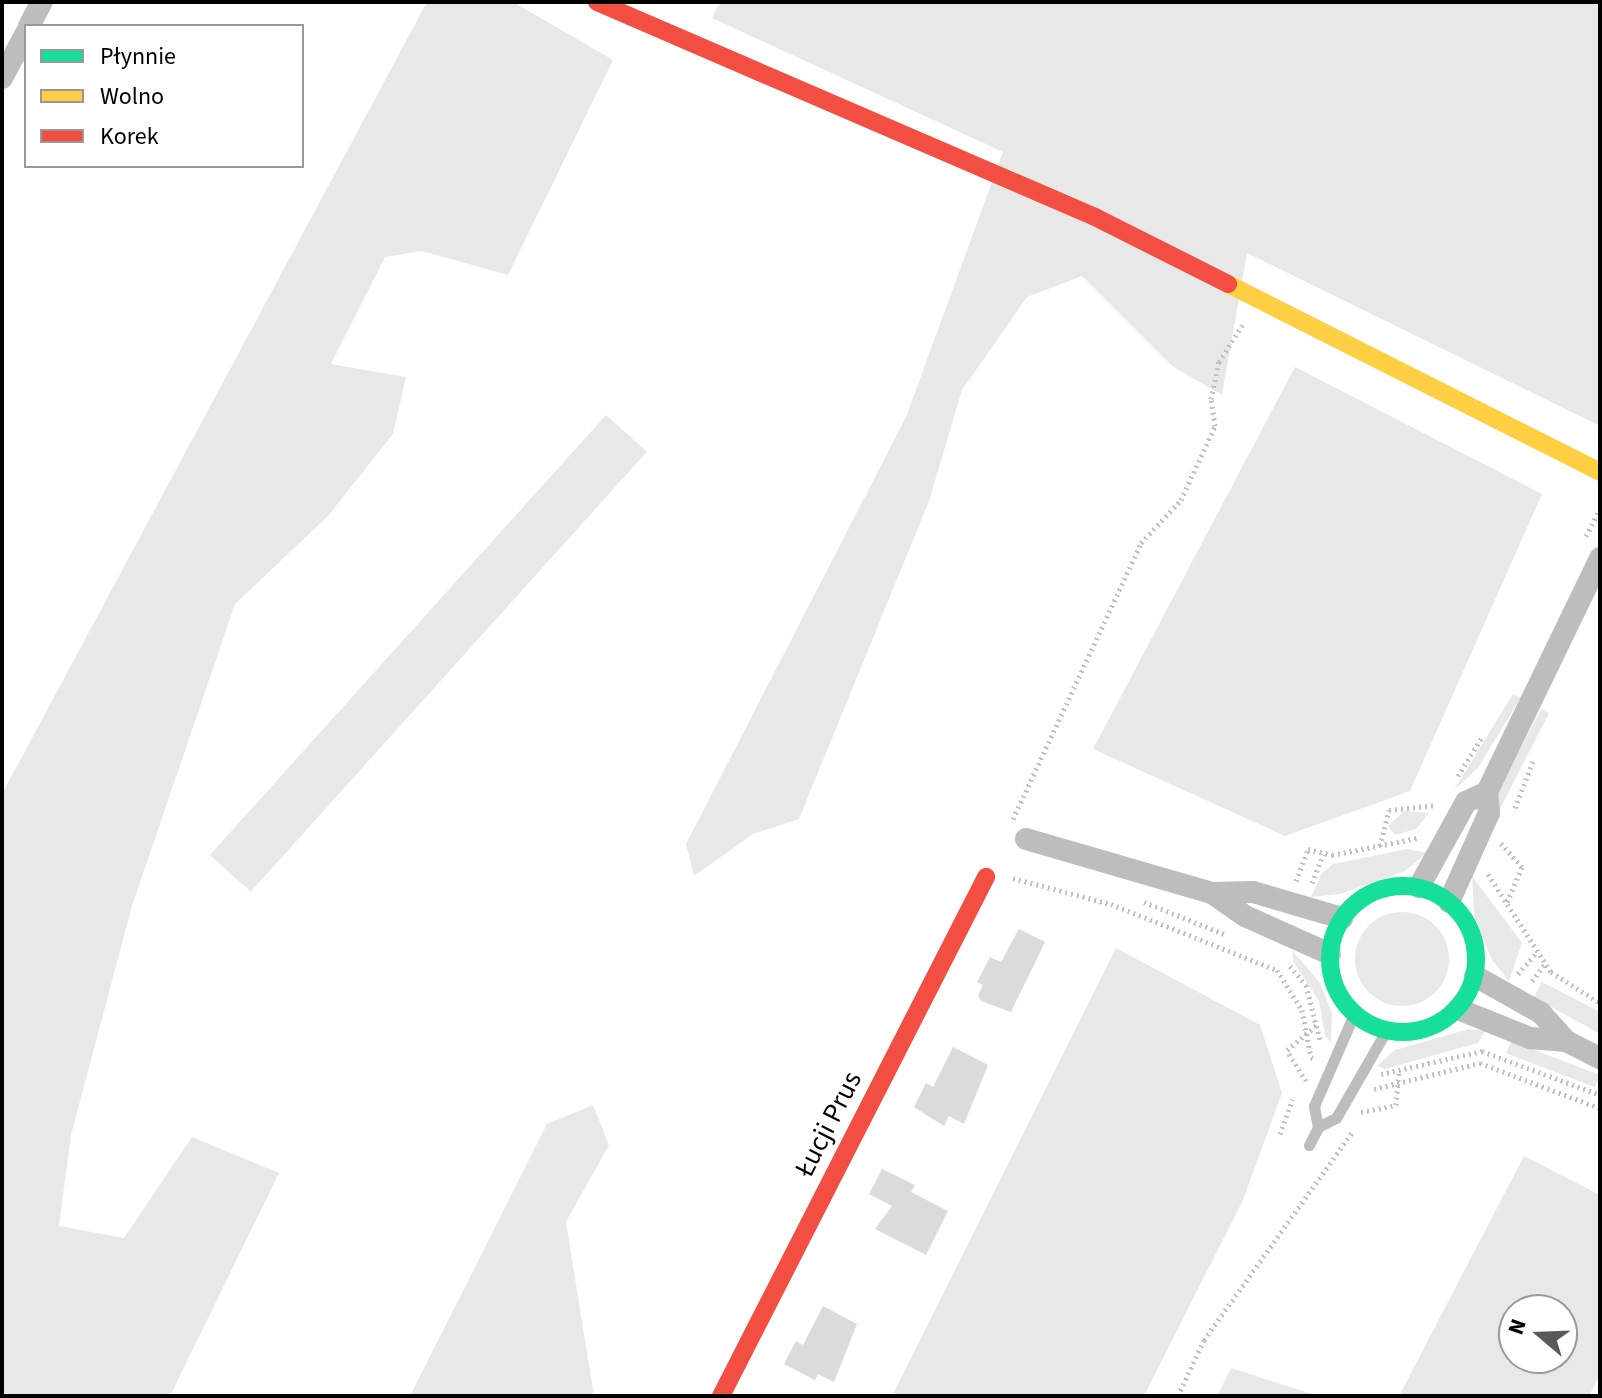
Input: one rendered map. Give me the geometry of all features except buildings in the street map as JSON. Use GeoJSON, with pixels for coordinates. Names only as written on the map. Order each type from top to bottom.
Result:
{"type":"FeatureCollection","features":[{"type":"Feature","properties":{"kind":"street"},"geometry":{"type":"LineString","coordinates":[[30,24],[42,2]]}},
{"type":"Feature","properties":{"kind":"street"},"geometry":{"type":"LineString","coordinates":[[597,2],[1095,217],[1600,472]]}},
{"type":"Feature","properties":{"kind":"street"},"geometry":{"type":"LineString","coordinates":[[2,78],[24,37]]}},
{"type":"Feature","properties":{"kind":"street"},"geometry":{"type":"LineString","coordinates":[[1449,902],[1489,813],[1487,792],[1600,558]]}},
{"type":"Feature","properties":{"kind":"street"},"geometry":{"type":"LineString","coordinates":[[1419,887],[1466,802],[1487,792]]}},
{"type":"Feature","properties":{"kind":"street"},"geometry":{"type":"LineString","coordinates":[[1016,836],[1212,893],[1253,892],[1342,918]]}},
{"type":"Feature","properties":{"kind":"street","name":"Łucji Prus"},"geometry":{"type":"LineString","coordinates":[[721,1396],[986,877]]}},
{"type":"Feature","properties":{"kind":"street"},"geometry":{"type":"LineString","coordinates":[[1419,887],[1449,902],[1473,935],[1475,976],[1458,1009],[1425,1030],[1386,1031],[1354,1014],[1331,976],[1330,954],[1342,918],[1376,891],[1419,887]]}},
{"type":"Feature","properties":{"kind":"street"},"geometry":{"type":"LineString","coordinates":[[1212,893],[1245,916],[1330,954]]}},
{"type":"Feature","properties":{"kind":"street"},"geometry":{"type":"LineString","coordinates":[[1475,976],[1541,1013],[1566,1041],[1600,1058]]}},
{"type":"Feature","properties":{"kind":"street"},"geometry":{"type":"LineString","coordinates":[[1458,1009],[1530,1038],[1566,1041]]}},
{"type":"Feature","properties":{"kind":"lane"},"geometry":{"type":"LineString","coordinates":[[1318,1127],[1314,1106],[1354,1014]]}},
{"type":"Feature","properties":{"kind":"lane"},"geometry":{"type":"LineString","coordinates":[[1309,1145],[1318,1127],[1336,1118],[1386,1031]]}},
{"type":"Feature","properties":{"kind":"path"},"geometry":{"type":"LineString","coordinates":[[1016,836],[1141,543],[1181,500],[1215,426],[1211,399],[1219,362],[1259,300]]}},
{"type":"Feature","properties":{"kind":"path"},"geometry":{"type":"LineString","coordinates":[[1457,778],[1489,727]]}},
{"type":"Feature","properties":{"kind":"path"},"geometry":{"type":"LineString","coordinates":[[1513,815],[1534,757]]}},
{"type":"Feature","properties":{"kind":"path"},"geometry":{"type":"LineString","coordinates":[[1380,846],[1389,810],[1466,802]]}},
{"type":"Feature","properties":{"kind":"path"},"geometry":{"type":"LineString","coordinates":[[1434,816],[1441,804]]}},
{"type":"Feature","properties":{"kind":"path"},"geometry":{"type":"LineString","coordinates":[[1419,838],[1426,827]]}},
{"type":"Feature","properties":{"kind":"path"},"geometry":{"type":"LineString","coordinates":[[1483,827],[1502,843],[1522,867],[1507,903]]}},
{"type":"Feature","properties":{"kind":"path"},"geometry":{"type":"LineString","coordinates":[[1498,854],[1507,829]]}},
{"type":"Feature","properties":{"kind":"path"},"geometry":{"type":"LineString","coordinates":[[1292,893],[1308,849],[1323,854],[1419,838],[1434,839]]}},
{"type":"Feature","properties":{"kind":"path"},"geometry":{"type":"LineString","coordinates":[[1307,896],[1323,854]]}},
{"type":"Feature","properties":{"kind":"path"},"geometry":{"type":"LineString","coordinates":[[1490,876],[1494,865]]}},
{"type":"Feature","properties":{"kind":"path"},"geometry":{"type":"LineString","coordinates":[[1484,869],[1537,952],[1568,987],[1600,1003]]}},
{"type":"Feature","properties":{"kind":"path"},"geometry":{"type":"LineString","coordinates":[[1008,877],[1111,904],[1277,970],[1292,987],[1311,1057],[1321,1063]]}},
{"type":"Feature","properties":{"kind":"path"},"geometry":{"type":"LineString","coordinates":[[1133,898],[1228,936]]}},
{"type":"Feature","properties":{"kind":"path"},"geometry":{"type":"LineString","coordinates":[[1513,984],[1524,962],[1537,952]]}},
{"type":"Feature","properties":{"kind":"path"},"geometry":{"type":"LineString","coordinates":[[1283,960],[1306,985],[1320,1041],[1329,1048]]}},
{"type":"Feature","properties":{"kind":"path"},"geometry":{"type":"LineString","coordinates":[[1318,1024],[1292,1041],[1288,1059],[1319,1095]]}},
{"type":"Feature","properties":{"kind":"path"},"geometry":{"type":"LineString","coordinates":[[1374,1071],[1399,1072],[1459,1052],[1482,1051],[1600,1095]]}},
{"type":"Feature","properties":{"kind":"path"},"geometry":{"type":"LineString","coordinates":[[1366,1085],[1376,1090],[1480,1063],[1600,1108]]}},
{"type":"Feature","properties":{"kind":"path"},"geometry":{"type":"LineString","coordinates":[[1336,1118],[1390,1109],[1400,1100],[1399,1072]]}},
{"type":"Feature","properties":{"kind":"path"},"geometry":{"type":"LineString","coordinates":[[1178,1396],[1204,1340],[1335,1161]]}},
{"type":"Feature","properties":{"kind":"shaded area"},"geometry":{"type":"Polygon","coordinates":[[[427,2],[513,2],[613,60],[508,275],[422,251],[385,257],[331,364],[406,377],[393,434],[328,516],[235,604],[132,906],[71,1135],[59,1226],[124,1238],[192,1137],[279,1173],[170,1396],[2,1396],[2,794],[427,2]]]}},
{"type":"Feature","properties":{"kind":"shaded area"},"geometry":{"type":"Polygon","coordinates":[[[720,2],[1600,2],[1600,426],[1247,253],[1222,395],[1172,366],[1082,276],[1027,297],[962,390],[929,501],[799,819],[753,834],[694,876],[686,844],[906,417],[1003,152],[712,18],[720,2]]]}},
{"type":"Feature","properties":{"kind":"shaded area"},"geometry":{"type":"Polygon","coordinates":[[[1295,367],[1542,494],[1410,791],[1285,836],[1093,749],[1295,367]]]}},
{"type":"Feature","properties":{"kind":"shaded area"},"geometry":{"type":"Polygon","coordinates":[[[606,415],[647,452],[251,892],[210,855],[606,415]]]}},
{"type":"Feature","properties":{"kind":"shaded area"},"geometry":{"type":"Polygon","coordinates":[[[1513,694],[1520,698],[1478,768],[1454,790],[1513,694]]]}},
{"type":"Feature","properties":{"kind":"shaded area"},"geometry":{"type":"Polygon","coordinates":[[[1541,709],[1549,713],[1494,822],[1486,818],[1541,709]]]}},
{"type":"Feature","properties":{"kind":"shaded area"},"geometry":{"type":"Polygon","coordinates":[[[1404,811],[1429,813],[1416,829],[1395,835],[1388,826],[1404,811]]]}},
{"type":"Feature","properties":{"kind":"shaded area"},"geometry":{"type":"Polygon","coordinates":[[[1407,849],[1427,853],[1405,871],[1340,894],[1311,897],[1322,873],[1333,864],[1407,849]]]}},
{"type":"Feature","properties":{"kind":"shaded area"},"geometry":{"type":"Polygon","coordinates":[[[1472,876],[1522,943],[1509,981],[1492,960],[1474,915],[1472,876]]]}},
{"type":"Feature","properties":{"kind":"shaded area"},"geometry":{"type":"Polygon","coordinates":[[[1402,912],[1420,916],[1435,926],[1445,941],[1449,959],[1445,977],[1435,992],[1420,1002],[1402,1006],[1384,1002],[1369,992],[1359,977],[1355,959],[1359,941],[1369,926],[1384,916],[1402,912]]]}},
{"type":"Feature","properties":{"kind":"shaded area"},"geometry":{"type":"Polygon","coordinates":[[[1116,948],[1260,1025],[1282,1093],[1243,1200],[1144,1396],[892,1396],[1116,948]]]}},
{"type":"Feature","properties":{"kind":"shaded area"},"geometry":{"type":"Polygon","coordinates":[[[1292,950],[1320,983],[1332,1013],[1331,1043],[1325,1035],[1319,1001],[1293,961],[1292,950]]]}},
{"type":"Feature","properties":{"kind":"shaded area"},"geometry":{"type":"Polygon","coordinates":[[[1542,982],[1600,1012],[1600,1034],[1534,997],[1542,982]]]}},
{"type":"Feature","properties":{"kind":"shaded area"},"geometry":{"type":"Polygon","coordinates":[[[1469,1029],[1485,1031],[1478,1043],[1385,1069],[1377,1066],[1395,1050],[1469,1029]]]}},
{"type":"Feature","properties":{"kind":"shaded area"},"geometry":{"type":"Polygon","coordinates":[[[1511,1041],[1600,1075],[1595,1087],[1506,1053],[1511,1041]]]}},
{"type":"Feature","properties":{"kind":"shaded area"},"geometry":{"type":"Polygon","coordinates":[[[593,1105],[609,1145],[566,1222],[594,1396],[410,1396],[547,1124],[593,1105]]]}},
{"type":"Feature","properties":{"kind":"shaded area"},"geometry":{"type":"Polygon","coordinates":[[[1524,1156],[1600,1195],[1600,1374],[1589,1396],[1399,1396],[1524,1156]]]}},
{"type":"Feature","properties":{"kind":"shaded area"},"geometry":{"type":"Polygon","coordinates":[[[1231,1368],[1318,1396],[1217,1396],[1231,1368]]]}},
{"type":"Feature","properties":{"kind":"traffic: fast"},"geometry":{"type":"LineString","coordinates":[[1403,886],[1431,891],[1455,907],[1471,931],[1476,959],[1471,987],[1455,1011],[1431,1027],[1403,1032],[1375,1027],[1351,1011],[1335,987],[1330,959],[1335,931],[1351,907],[1375,891],[1403,886]]}},
{"type":"Feature","properties":{"kind":"traffic: slow"},"geometry":{"type":"LineString","coordinates":[[1228,284],[1600,472]]}},
{"type":"Feature","properties":{"kind":"traffic: jam"},"geometry":{"type":"LineString","coordinates":[[597,2],[1095,217],[1228,284]]}},
{"type":"Feature","properties":{"kind":"traffic: jam"},"geometry":{"type":"LineString","coordinates":[[721,1396],[986,877]]}}]}
